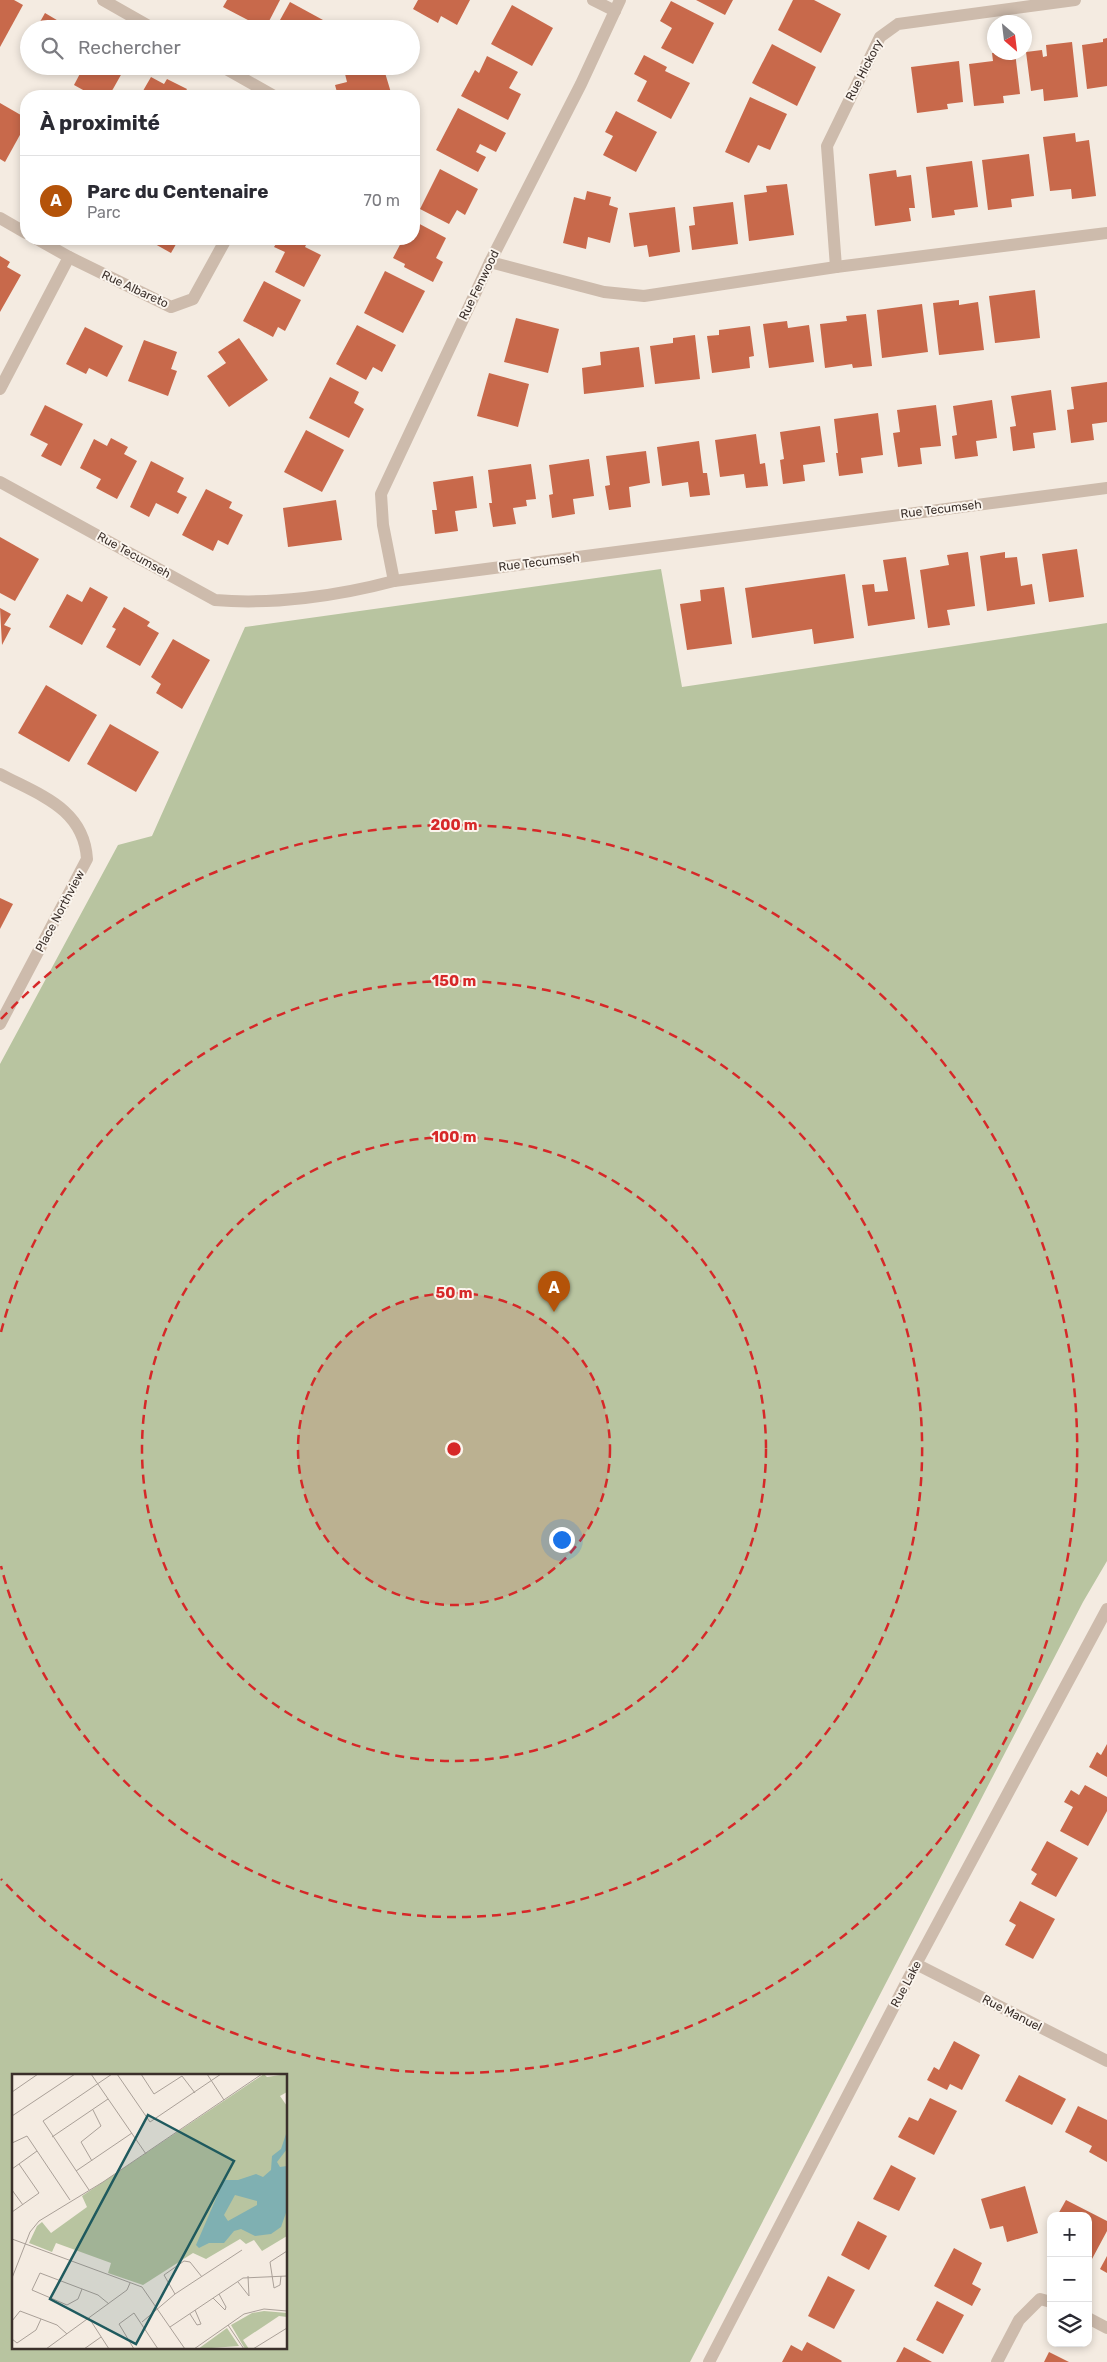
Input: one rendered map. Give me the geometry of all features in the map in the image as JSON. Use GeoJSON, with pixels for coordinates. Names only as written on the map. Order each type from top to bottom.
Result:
{"type":"FeatureCollection","features":[{"type":"Feature","properties":{"kind":"street"},"geometry":{"type":"LineString","coordinates":[[104,0],[138,20]]}},
{"type":"Feature","properties":{"kind":"street"},"geometry":{"type":"LineString","coordinates":[[593,0],[618,5]]}},
{"type":"Feature","properties":{"kind":"street","name":"Rue Hickory"},"geometry":{"type":"LineString","coordinates":[[836,267],[826,146],[880,37],[898,24],[1075,0]]}},
{"type":"Feature","properties":{"kind":"street","name":"Rue Fenwood"},"geometry":{"type":"LineString","coordinates":[[394,581],[383,526],[380,494],[490,262],[581,84],[618,5]]}},
{"type":"Feature","properties":{"kind":"street"},"geometry":{"type":"LineString","coordinates":[[237,75],[263,90]]}},
{"type":"Feature","properties":{"kind":"street"},"geometry":{"type":"LineString","coordinates":[[0,218],[20,230]]}},
{"type":"Feature","properties":{"kind":"street"},"geometry":{"type":"LineString","coordinates":[[490,262],[604,292],[644,296],[836,267],[1107,233]]}},
{"type":"Feature","properties":{"kind":"street","name":"Rue Albareto"},"geometry":{"type":"LineString","coordinates":[[48,245],[172,307],[193,299],[223,245]]}},
{"type":"Feature","properties":{"kind":"street"},"geometry":{"type":"LineString","coordinates":[[0,389],[70,257]]}},
{"type":"Feature","properties":{"kind":"street","name":"Rue Tecumseh"},"geometry":{"type":"LineString","coordinates":[[0,482],[215,600],[247,603],[358,591],[394,581],[1107,488]]}},
{"type":"Feature","properties":{"kind":"street","name":"Place Northview"},"geometry":{"type":"LineString","coordinates":[[0,774],[63,808],[80,828],[86,843],[87,859],[0,1024]]}},
{"type":"Feature","properties":{"kind":"street","name":"Rue Lake"},"geometry":{"type":"LineString","coordinates":[[709,2362],[916,1964],[1107,1609]]}},
{"type":"Feature","properties":{"kind":"street","name":"Rue Manuel"},"geometry":{"type":"LineString","coordinates":[[916,1964],[1107,2061]]}},
{"type":"Feature","properties":{"kind":"street"},"geometry":{"type":"LineString","coordinates":[[997,2362],[1019,2320],[1040,2299],[1047,2301]]}},
{"type":"Feature","properties":{"kind":"street"},"geometry":{"type":"LineString","coordinates":[[1092,2320],[1107,2328]]}},
{"type":"Feature","properties":{"kind":"green space"},"geometry":{"type":"Polygon","coordinates":[[[661,569],[682,687],[1107,623],[1107,1561],[1083,1602],[690,2362],[0,2362],[0,1064],[118,845],[152,836],[245,627],[661,569]]]}},
{"type":"Feature","properties":{"kind":"building"},"geometry":{"type":"Polygon","coordinates":[[[0,0],[14,0],[23,5],[0,47],[0,0]]]}},
{"type":"Feature","properties":{"kind":"building"},"geometry":{"type":"Polygon","coordinates":[[[227,0],[280,0],[270,20],[248,20],[223,7],[227,0]]]}},
{"type":"Feature","properties":{"kind":"building"},"geometry":{"type":"Polygon","coordinates":[[[418,0],[470,0],[457,25],[441,16],[438,23],[413,9],[418,0]]]}},
{"type":"Feature","properties":{"kind":"building"},"geometry":{"type":"Polygon","coordinates":[[[696,0],[733,0],[725,15],[696,0]]]}},
{"type":"Feature","properties":{"kind":"building"},"geometry":{"type":"Polygon","coordinates":[[[793,0],[814,0],[841,14],[821,53],[778,30],[793,0]]]}},
{"type":"Feature","properties":{"kind":"building"},"geometry":{"type":"Polygon","coordinates":[[[671,1],[714,23],[693,64],[661,48],[672,28],[660,21],[671,1]]]}},
{"type":"Feature","properties":{"kind":"building"},"geometry":{"type":"Polygon","coordinates":[[[290,2],[323,20],[280,20],[290,2]]]}},
{"type":"Feature","properties":{"kind":"building"},"geometry":{"type":"Polygon","coordinates":[[[512,5],[553,28],[532,66],[491,44],[512,5]]]}},
{"type":"Feature","properties":{"kind":"building"},"geometry":{"type":"Polygon","coordinates":[[[45,13],[57,20],[41,20],[45,13]]]}},
{"type":"Feature","properties":{"kind":"building"},"geometry":{"type":"Polygon","coordinates":[[[1107,38],[1107,86],[1087,89],[1082,45],[1103,42],[1103,39],[1107,38]]]}},
{"type":"Feature","properties":{"kind":"building"},"geometry":{"type":"Polygon","coordinates":[[[1072,42],[1078,97],[1044,101],[1043,89],[1031,91],[1027,60],[1032,60],[1032,51],[1042,50],[1043,57],[1047,56],[1046,45],[1072,42]]]}},
{"type":"Feature","properties":{"kind":"building"},"geometry":{"type":"Polygon","coordinates":[[[772,44],[816,67],[797,106],[752,83],[772,44]]]}},
{"type":"Feature","properties":{"kind":"building"},"geometry":{"type":"Polygon","coordinates":[[[644,55],[667,67],[665,71],[690,83],[671,119],[637,101],[647,81],[634,74],[644,55]]]}},
{"type":"Feature","properties":{"kind":"building"},"geometry":{"type":"Polygon","coordinates":[[[487,56],[518,72],[509,88],[521,94],[508,120],[461,96],[475,70],[479,73],[487,56]]]}},
{"type":"Feature","properties":{"kind":"building"},"geometry":{"type":"Polygon","coordinates":[[[1016,60],[1020,94],[1003,96],[1004,103],[974,106],[969,64],[1016,60]]]}},
{"type":"Feature","properties":{"kind":"building"},"geometry":{"type":"Polygon","coordinates":[[[959,61],[963,102],[947,104],[948,109],[917,113],[911,67],[959,61]]]}},
{"type":"Feature","properties":{"kind":"building"},"geometry":{"type":"Polygon","coordinates":[[[79,75],[121,75],[112,90],[83,90],[74,85],[79,75]]]}},
{"type":"Feature","properties":{"kind":"building"},"geometry":{"type":"Polygon","coordinates":[[[345,75],[386,75],[390,90],[336,90],[335,85],[347,82],[345,75]]]}},
{"type":"Feature","properties":{"kind":"building"},"geometry":{"type":"Polygon","coordinates":[[[151,77],[164,84],[167,79],[187,89],[186,90],[143,90],[151,77]]]}},
{"type":"Feature","properties":{"kind":"building"},"geometry":{"type":"Polygon","coordinates":[[[750,97],[787,114],[770,150],[758,145],[749,163],[725,152],[750,97]]]}},
{"type":"Feature","properties":{"kind":"building"},"geometry":{"type":"Polygon","coordinates":[[[0,103],[20,115],[20,135],[5,162],[0,159],[0,103]]]}},
{"type":"Feature","properties":{"kind":"building"},"geometry":{"type":"Polygon","coordinates":[[[458,108],[506,133],[496,152],[480,144],[476,152],[486,157],[478,172],[436,150],[458,108]]]}},
{"type":"Feature","properties":{"kind":"building"},"geometry":{"type":"Polygon","coordinates":[[[616,111],[657,132],[636,172],[603,155],[613,136],[605,132],[616,111]]]}},
{"type":"Feature","properties":{"kind":"building"},"geometry":{"type":"Polygon","coordinates":[[[1075,133],[1076,142],[1089,140],[1096,196],[1072,199],[1071,189],[1050,191],[1043,137],[1075,133]]]}},
{"type":"Feature","properties":{"kind":"building"},"geometry":{"type":"Polygon","coordinates":[[[1029,154],[1034,196],[1011,199],[1012,207],[988,210],[982,160],[1029,154]]]}},
{"type":"Feature","properties":{"kind":"building"},"geometry":{"type":"Polygon","coordinates":[[[972,161],[978,207],[954,210],[955,215],[932,218],[926,167],[972,161]]]}},
{"type":"Feature","properties":{"kind":"building"},"geometry":{"type":"Polygon","coordinates":[[[440,169],[478,189],[465,215],[457,210],[449,224],[420,209],[440,169]]]}},
{"type":"Feature","properties":{"kind":"building"},"geometry":{"type":"Polygon","coordinates":[[[896,170],[897,177],[911,175],[915,208],[909,208],[911,221],[875,226],[869,174],[896,170]]]}},
{"type":"Feature","properties":{"kind":"building"},"geometry":{"type":"Polygon","coordinates":[[[787,184],[794,235],[749,241],[744,195],[767,192],[766,186],[787,184]]]}},
{"type":"Feature","properties":{"kind":"building"},"geometry":{"type":"Polygon","coordinates":[[[587,191],[611,197],[609,205],[618,208],[610,243],[588,237],[586,249],[563,243],[574,197],[585,200],[587,191]]]}},
{"type":"Feature","properties":{"kind":"building"},"geometry":{"type":"Polygon","coordinates":[[[733,202],[738,244],[692,250],[689,226],[695,225],[693,207],[733,202]]]}},
{"type":"Feature","properties":{"kind":"building"},"geometry":{"type":"Polygon","coordinates":[[[675,207],[680,252],[649,257],[647,245],[634,247],[629,213],[675,207]]]}},
{"type":"Feature","properties":{"kind":"building"},"geometry":{"type":"Polygon","coordinates":[[[420,224],[446,238],[436,258],[443,262],[433,282],[404,267],[405,264],[393,258],[400,245],[420,245],[420,224]]]}},
{"type":"Feature","properties":{"kind":"building"},"geometry":{"type":"Polygon","coordinates":[[[157,245],[176,245],[171,253],[157,245]]]}},
{"type":"Feature","properties":{"kind":"building"},"geometry":{"type":"Polygon","coordinates":[[[275,245],[306,245],[305,247],[321,255],[304,287],[275,272],[285,252],[274,247],[275,245]]]}},
{"type":"Feature","properties":{"kind":"building"},"geometry":{"type":"Polygon","coordinates":[[[0,256],[10,262],[7,267],[21,275],[0,312],[0,256]]]}},
{"type":"Feature","properties":{"kind":"building"},"geometry":{"type":"Polygon","coordinates":[[[385,271],[425,291],[403,333],[364,313],[385,271]]]}},
{"type":"Feature","properties":{"kind":"building"},"geometry":{"type":"Polygon","coordinates":[[[264,281],[301,300],[285,331],[278,327],[273,337],[243,321],[264,281]]]}},
{"type":"Feature","properties":{"kind":"building"},"geometry":{"type":"Polygon","coordinates":[[[1035,290],[1040,338],[995,343],[989,296],[1035,290]]]}},
{"type":"Feature","properties":{"kind":"building"},"geometry":{"type":"Polygon","coordinates":[[[959,300],[959,305],[978,302],[984,350],[939,355],[933,303],[959,300]]]}},
{"type":"Feature","properties":{"kind":"building"},"geometry":{"type":"Polygon","coordinates":[[[922,304],[928,352],[882,358],[877,310],[922,304]]]}},
{"type":"Feature","properties":{"kind":"building"},"geometry":{"type":"Polygon","coordinates":[[[866,314],[872,366],[853,368],[852,364],[825,368],[820,324],[847,321],[846,316],[866,314]]]}},
{"type":"Feature","properties":{"kind":"building"},"geometry":{"type":"Polygon","coordinates":[[[516,318],[559,329],[548,373],[504,362],[516,318]]]}},
{"type":"Feature","properties":{"kind":"building"},"geometry":{"type":"Polygon","coordinates":[[[787,321],[788,328],[809,325],[814,362],[769,368],[763,324],[787,321]]]}},
{"type":"Feature","properties":{"kind":"building"},"geometry":{"type":"Polygon","coordinates":[[[357,325],[396,345],[382,372],[373,367],[366,380],[336,364],[357,325]]]}},
{"type":"Feature","properties":{"kind":"building"},"geometry":{"type":"Polygon","coordinates":[[[750,326],[754,356],[749,357],[750,368],[712,373],[707,336],[719,335],[719,330],[750,326]]]}},
{"type":"Feature","properties":{"kind":"building"},"geometry":{"type":"Polygon","coordinates":[[[85,327],[123,346],[107,377],[89,368],[86,374],[66,364],[85,327]]]}},
{"type":"Feature","properties":{"kind":"building"},"geometry":{"type":"Polygon","coordinates":[[[695,335],[700,379],[655,384],[650,346],[673,343],[673,338],[695,335]]]}},
{"type":"Feature","properties":{"kind":"building"},"geometry":{"type":"Polygon","coordinates":[[[239,338],[268,380],[229,407],[207,376],[226,363],[218,352],[239,338]]]}},
{"type":"Feature","properties":{"kind":"building"},"geometry":{"type":"Polygon","coordinates":[[[144,340],[177,352],[171,369],[177,371],[168,396],[128,381],[144,340]]]}},
{"type":"Feature","properties":{"kind":"building"},"geometry":{"type":"Polygon","coordinates":[[[639,347],[644,387],[584,394],[582,368],[601,365],[600,352],[639,347]]]}},
{"type":"Feature","properties":{"kind":"building"},"geometry":{"type":"Polygon","coordinates":[[[489,373],[529,384],[518,427],[477,416],[489,373]]]}},
{"type":"Feature","properties":{"kind":"building"},"geometry":{"type":"Polygon","coordinates":[[[330,377],[359,392],[354,403],[364,409],[349,438],[309,418],[330,377]]]}},
{"type":"Feature","properties":{"kind":"building"},"geometry":{"type":"Polygon","coordinates":[[[1107,382],[1107,422],[1092,424],[1094,440],[1071,443],[1067,410],[1074,409],[1071,387],[1107,382]]]}},
{"type":"Feature","properties":{"kind":"building"},"geometry":{"type":"Polygon","coordinates":[[[1051,390],[1056,430],[1033,433],[1035,448],[1013,451],[1010,427],[1016,426],[1011,396],[1051,390]]]}},
{"type":"Feature","properties":{"kind":"building"},"geometry":{"type":"Polygon","coordinates":[[[992,400],[997,438],[976,441],[978,456],[955,459],[952,436],[957,435],[953,406],[992,400]]]}},
{"type":"Feature","properties":{"kind":"building"},"geometry":{"type":"Polygon","coordinates":[[[45,405],[83,424],[61,466],[41,456],[48,444],[30,435],[45,405]]]}},
{"type":"Feature","properties":{"kind":"building"},"geometry":{"type":"Polygon","coordinates":[[[936,405],[941,446],[920,448],[922,464],[898,467],[893,433],[900,432],[897,410],[936,405]]]}},
{"type":"Feature","properties":{"kind":"building"},"geometry":{"type":"Polygon","coordinates":[[[878,413],[883,455],[861,458],[863,473],[839,476],[834,419],[878,413]]]}},
{"type":"Feature","properties":{"kind":"building"},"geometry":{"type":"Polygon","coordinates":[[[820,426],[825,462],[803,465],[805,481],[783,484],[780,460],[784,459],[780,432],[820,426]]]}},
{"type":"Feature","properties":{"kind":"building"},"geometry":{"type":"Polygon","coordinates":[[[306,430],[344,450],[322,492],[284,472],[306,430]]]}},
{"type":"Feature","properties":{"kind":"building"},"geometry":{"type":"Polygon","coordinates":[[[756,434],[760,464],[765,463],[768,486],[746,488],[744,474],[720,477],[715,440],[756,434]]]}},
{"type":"Feature","properties":{"kind":"building"},"geometry":{"type":"Polygon","coordinates":[[[111,438],[128,447],[124,454],[137,461],[117,499],[96,488],[101,479],[80,468],[94,439],[107,446],[111,438]]]}},
{"type":"Feature","properties":{"kind":"building"},"geometry":{"type":"Polygon","coordinates":[[[699,441],[703,473],[707,473],[710,495],[690,497],[688,482],[662,486],[657,447],[699,441]]]}},
{"type":"Feature","properties":{"kind":"building"},"geometry":{"type":"Polygon","coordinates":[[[646,451],[650,483],[629,487],[631,507],[609,510],[605,486],[610,485],[606,456],[646,451]]]}},
{"type":"Feature","properties":{"kind":"building"},"geometry":{"type":"Polygon","coordinates":[[[589,459],[594,496],[573,499],[575,514],[552,518],[549,495],[553,494],[549,465],[589,459]]]}},
{"type":"Feature","properties":{"kind":"building"},"geometry":{"type":"Polygon","coordinates":[[[151,461],[184,478],[177,492],[187,497],[178,514],[156,503],[149,517],[130,507],[151,461]]]}},
{"type":"Feature","properties":{"kind":"building"},"geometry":{"type":"Polygon","coordinates":[[[531,464],[536,499],[526,500],[527,506],[513,508],[516,524],[493,527],[489,503],[492,503],[488,470],[531,464]]]}},
{"type":"Feature","properties":{"kind":"building"},"geometry":{"type":"Polygon","coordinates":[[[473,476],[477,508],[455,511],[458,531],[435,534],[432,510],[437,510],[433,482],[473,476]]]}},
{"type":"Feature","properties":{"kind":"building"},"geometry":{"type":"Polygon","coordinates":[[[206,489],[232,502],[229,508],[243,515],[228,545],[218,540],[213,551],[182,535],[206,489]]]}},
{"type":"Feature","properties":{"kind":"building"},"geometry":{"type":"Polygon","coordinates":[[[336,500],[342,540],[288,547],[283,508],[336,500]]]}},
{"type":"Feature","properties":{"kind":"building"},"geometry":{"type":"Polygon","coordinates":[[[0,537],[39,559],[15,601],[0,593],[0,537]]]}},
{"type":"Feature","properties":{"kind":"building"},"geometry":{"type":"Polygon","coordinates":[[[1077,549],[1084,597],[1049,602],[1042,554],[1077,549]]]}},
{"type":"Feature","properties":{"kind":"building"},"geometry":{"type":"Polygon","coordinates":[[[968,552],[975,606],[947,610],[950,625],[928,628],[920,570],[949,565],[947,555],[968,552]]]}},
{"type":"Feature","properties":{"kind":"building"},"geometry":{"type":"Polygon","coordinates":[[[1005,552],[1005,558],[1017,557],[1021,586],[1032,584],[1035,604],[987,611],[980,556],[1005,552]]]}},
{"type":"Feature","properties":{"kind":"building"},"geometry":{"type":"Polygon","coordinates":[[[906,557],[915,619],[868,626],[862,585],[874,584],[875,592],[888,591],[883,560],[906,557]]]}},
{"type":"Feature","properties":{"kind":"building"},"geometry":{"type":"Polygon","coordinates":[[[845,574],[854,638],[814,644],[812,629],[752,638],[745,588],[845,574]]]}},
{"type":"Feature","properties":{"kind":"building"},"geometry":{"type":"Polygon","coordinates":[[[90,587],[108,597],[82,645],[49,627],[67,594],[82,602],[90,587]]]}},
{"type":"Feature","properties":{"kind":"building"},"geometry":{"type":"Polygon","coordinates":[[[724,587],[732,644],[687,650],[680,604],[701,601],[700,590],[724,587]]]}},
{"type":"Feature","properties":{"kind":"building"},"geometry":{"type":"Polygon","coordinates":[[[124,607],[150,622],[147,626],[159,633],[140,666],[106,647],[116,629],[112,627],[124,607]]]}},
{"type":"Feature","properties":{"kind":"building"},"geometry":{"type":"Polygon","coordinates":[[[0,608],[11,614],[4,625],[11,628],[2,645],[0,608]]]}},
{"type":"Feature","properties":{"kind":"building"},"geometry":{"type":"Polygon","coordinates":[[[173,639],[210,660],[182,709],[156,693],[161,684],[151,677],[173,639]]]}},
{"type":"Feature","properties":{"kind":"building"},"geometry":{"type":"Polygon","coordinates":[[[46,685],[97,715],[69,762],[18,733],[46,685]]]}},
{"type":"Feature","properties":{"kind":"building"},"geometry":{"type":"Polygon","coordinates":[[[110,724],[159,752],[136,792],[87,764],[110,724]]]}},
{"type":"Feature","properties":{"kind":"building"},"geometry":{"type":"Polygon","coordinates":[[[0,898],[13,904],[0,929],[0,898]]]}},
{"type":"Feature","properties":{"kind":"building"},"geometry":{"type":"Polygon","coordinates":[[[1107,1744],[1107,1777],[1089,1767],[1097,1752],[1101,1755],[1107,1744]]]}},
{"type":"Feature","properties":{"kind":"building"},"geometry":{"type":"Polygon","coordinates":[[[1085,1785],[1107,1797],[1107,1811],[1088,1846],[1060,1831],[1073,1807],[1064,1802],[1071,1790],[1079,1795],[1085,1785]]]}},
{"type":"Feature","properties":{"kind":"building"},"geometry":{"type":"Polygon","coordinates":[[[1047,1841],[1078,1858],[1056,1897],[1031,1884],[1037,1874],[1031,1870],[1047,1841]]]}},
{"type":"Feature","properties":{"kind":"building"},"geometry":{"type":"Polygon","coordinates":[[[1020,1901],[1055,1919],[1033,1959],[1005,1945],[1016,1925],[1009,1921],[1020,1901]]]}},
{"type":"Feature","properties":{"kind":"building"},"geometry":{"type":"Polygon","coordinates":[[[954,2041],[980,2055],[962,2090],[950,2084],[947,2090],[927,2080],[934,2067],[939,2070],[954,2041]]]}},
{"type":"Feature","properties":{"kind":"building"},"geometry":{"type":"Polygon","coordinates":[[[1019,2075],[1066,2099],[1052,2125],[1005,2101],[1019,2075]]]}},
{"type":"Feature","properties":{"kind":"building"},"geometry":{"type":"Polygon","coordinates":[[[930,2098],[957,2111],[934,2155],[898,2137],[909,2117],[918,2121],[930,2098]]]}},
{"type":"Feature","properties":{"kind":"building"},"geometry":{"type":"Polygon","coordinates":[[[1078,2106],[1107,2120],[1107,2162],[1089,2152],[1092,2146],[1065,2132],[1078,2106]]]}},
{"type":"Feature","properties":{"kind":"building"},"geometry":{"type":"Polygon","coordinates":[[[891,2165],[916,2178],[899,2211],[873,2199],[891,2165]]]}},
{"type":"Feature","properties":{"kind":"building"},"geometry":{"type":"Polygon","coordinates":[[[1025,2186],[1038,2233],[1007,2242],[1003,2226],[990,2229],[981,2199],[1025,2186]]]}},
{"type":"Feature","properties":{"kind":"building"},"geometry":{"type":"Polygon","coordinates":[[[1066,2200],[1089,2212],[1059,2212],[1066,2200]]]}},
{"type":"Feature","properties":{"kind":"building"},"geometry":{"type":"Polygon","coordinates":[[[1092,2213],[1107,2221],[1107,2231],[1092,2259],[1092,2213]]]}},
{"type":"Feature","properties":{"kind":"building"},"geometry":{"type":"Polygon","coordinates":[[[858,2221],[887,2236],[869,2270],[841,2255],[858,2221]]]}},
{"type":"Feature","properties":{"kind":"building"},"geometry":{"type":"Polygon","coordinates":[[[954,2248],[982,2263],[972,2284],[981,2289],[972,2306],[934,2286],[954,2248]]]}},
{"type":"Feature","properties":{"kind":"building"},"geometry":{"type":"Polygon","coordinates":[[[1107,2256],[1107,2273],[1100,2269],[1107,2256]]]}},
{"type":"Feature","properties":{"kind":"building"},"geometry":{"type":"Polygon","coordinates":[[[828,2276],[855,2290],[834,2329],[808,2316],[828,2276]]]}},
{"type":"Feature","properties":{"kind":"building"},"geometry":{"type":"Polygon","coordinates":[[[937,2301],[964,2315],[943,2354],[916,2340],[937,2301]]]}},
{"type":"Feature","properties":{"kind":"building"},"geometry":{"type":"Polygon","coordinates":[[[807,2342],[842,2361],[782,2362],[791,2345],[802,2351],[807,2342]]]}},
{"type":"Feature","properties":{"kind":"building"},"geometry":{"type":"Polygon","coordinates":[[[904,2347],[932,2362],[896,2362],[904,2347]]]}},
{"type":"Feature","properties":{"kind":"building"},"geometry":{"type":"Polygon","coordinates":[[[1049,2352],[1069,2362],[1044,2362],[1049,2352]]]}},
{"type":"Feature","properties":{"kind":"place","name":"Parc du Centenaire"},"geometry":{"type":"Point","coordinates":[554,1312]}}]}
